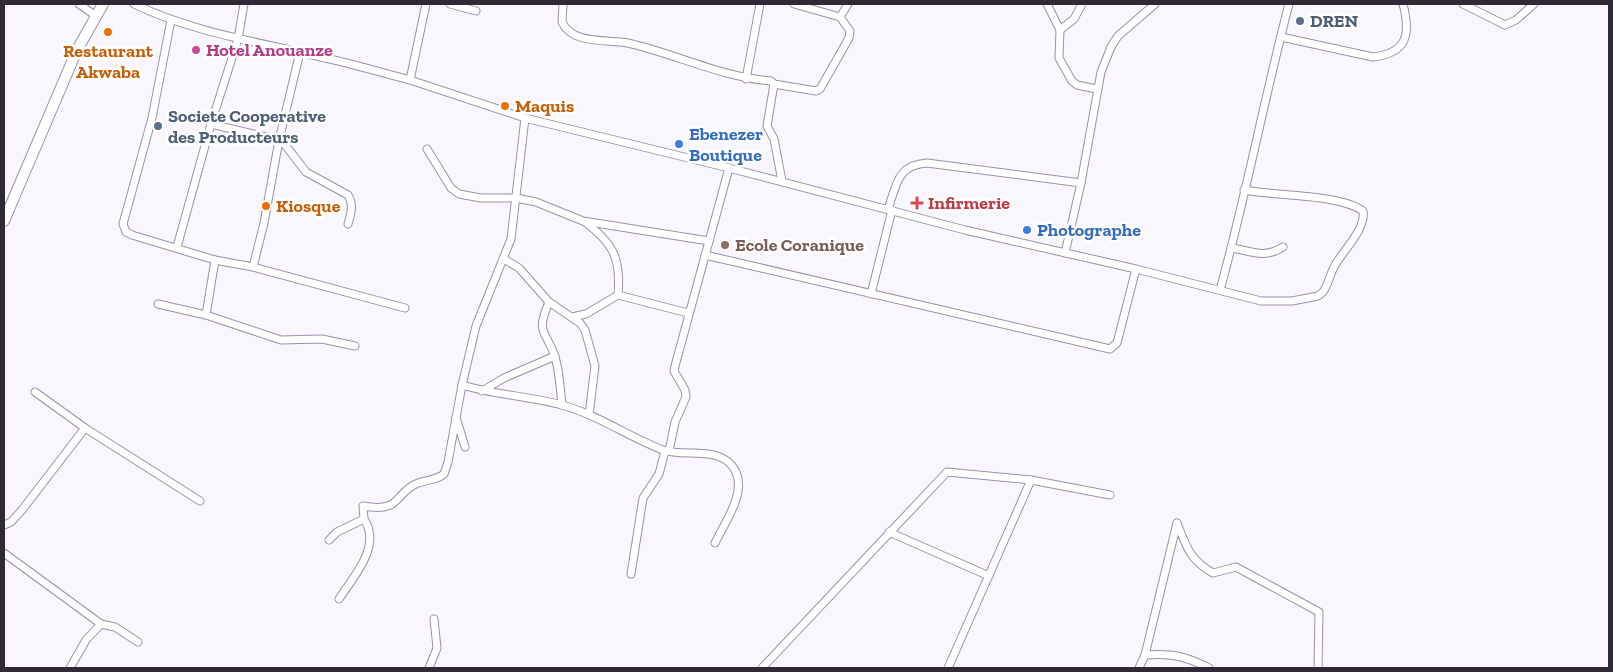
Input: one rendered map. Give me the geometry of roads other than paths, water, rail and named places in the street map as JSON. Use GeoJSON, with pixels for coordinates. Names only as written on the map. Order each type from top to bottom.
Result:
{"type":"FeatureCollection","features":[{"type":"Feature","properties":{"kind":"main road"},"geometry":{"type":"LineString","coordinates":[[4,220],[62,84],[103,4]]}},
{"type":"Feature","properties":{"kind":"street"},"geometry":{"type":"LineString","coordinates":[[79,4],[96,16]]}},
{"type":"Feature","properties":{"kind":"street"},"geometry":{"type":"LineString","coordinates":[[134,4],[171,20],[238,39],[300,52],[410,80],[524,118],[730,168],[890,210],[1261,301],[1277,302],[1318,296],[1327,287],[1334,268],[1355,236],[1364,216],[1364,211],[1358,207],[1335,201],[1244,190]]}},
{"type":"Feature","properties":{"kind":"street"},"geometry":{"type":"LineString","coordinates":[[177,247],[211,124],[238,39],[244,4]]}},
{"type":"Feature","properties":{"kind":"street"},"geometry":{"type":"LineString","coordinates":[[410,80],[426,4]]}},
{"type":"Feature","properties":{"kind":"street"},"geometry":{"type":"LineString","coordinates":[[450,4],[476,11]]}},
{"type":"Feature","properties":{"kind":"street"},"geometry":{"type":"LineString","coordinates":[[563,4],[562,22],[576,35],[666,52],[746,79],[771,81],[774,84],[816,91],[820,89],[849,38],[850,31],[840,17],[794,4]]}},
{"type":"Feature","properties":{"kind":"street"},"geometry":{"type":"LineString","coordinates":[[746,79],[760,4]]}},
{"type":"Feature","properties":{"kind":"street"},"geometry":{"type":"LineString","coordinates":[[840,17],[848,4]]}},
{"type":"Feature","properties":{"kind":"street"},"geometry":{"type":"LineString","coordinates":[[1047,4],[1060,30],[1058,49],[1063,68],[1077,85],[1097,89]]}},
{"type":"Feature","properties":{"kind":"street"},"geometry":{"type":"LineString","coordinates":[[1060,30],[1074,19],[1082,4]]}},
{"type":"Feature","properties":{"kind":"street"},"geometry":{"type":"LineString","coordinates":[[1220,290],[1289,4]]}},
{"type":"Feature","properties":{"kind":"street"},"geometry":{"type":"LineString","coordinates":[[1281,38],[1373,57],[1385,56],[1396,52],[1402,44],[1406,22],[1403,4]]}},
{"type":"Feature","properties":{"kind":"street"},"geometry":{"type":"LineString","coordinates":[[1462,4],[1505,25],[1516,20],[1534,4]]}},
{"type":"Feature","properties":{"kind":"street"},"geometry":{"type":"LineString","coordinates":[[1065,252],[1081,183],[1101,72],[1111,47],[1128,25],[1150,5]]}},
{"type":"Feature","properties":{"kind":"street"},"geometry":{"type":"LineString","coordinates":[[171,20],[152,118],[123,224],[126,232],[215,260],[253,267],[405,308]]}},
{"type":"Feature","properties":{"kind":"street"},"geometry":{"type":"LineString","coordinates":[[253,267],[264,222],[278,140],[300,52]]}},
{"type":"Feature","properties":{"kind":"street"},"geometry":{"type":"LineString","coordinates":[[774,84],[767,126],[774,139],[782,182]]}},
{"type":"Feature","properties":{"kind":"street"},"geometry":{"type":"LineString","coordinates":[[339,599],[369,549],[371,533],[364,519],[363,506],[385,507],[391,505],[413,486],[444,474],[476,326],[511,239],[524,118]]}},
{"type":"Feature","properties":{"kind":"street"},"geometry":{"type":"LineString","coordinates":[[211,124],[278,140],[286,146],[306,172],[348,195],[352,201],[348,224]]}},
{"type":"Feature","properties":{"kind":"street"},"geometry":{"type":"LineString","coordinates":[[427,149],[445,180],[459,194],[481,198],[516,198],[536,202],[583,221],[709,241]]}},
{"type":"Feature","properties":{"kind":"street"},"geometry":{"type":"LineString","coordinates":[[871,294],[890,210],[900,176],[905,168],[914,164],[927,164],[1081,183]]}},
{"type":"Feature","properties":{"kind":"street"},"geometry":{"type":"LineString","coordinates":[[631,574],[644,498],[659,474],[675,422],[686,397],[685,390],[674,371],[688,313],[730,168]]}},
{"type":"Feature","properties":{"kind":"street"},"geometry":{"type":"LineString","coordinates":[[583,221],[605,237],[619,265],[618,295]]}},
{"type":"Feature","properties":{"kind":"street"},"geometry":{"type":"LineString","coordinates":[[1231,248],[1266,254],[1273,253],[1283,246]]}},
{"type":"Feature","properties":{"kind":"street"},"geometry":{"type":"LineString","coordinates":[[705,255],[1110,349],[1117,343],[1136,269]]}},
{"type":"Feature","properties":{"kind":"street"},"geometry":{"type":"LineString","coordinates":[[504,259],[526,274],[550,302],[572,317],[585,330],[595,361],[589,415]]}},
{"type":"Feature","properties":{"kind":"street"},"geometry":{"type":"LineString","coordinates":[[206,315],[215,260]]}},
{"type":"Feature","properties":{"kind":"street"},"geometry":{"type":"LineString","coordinates":[[572,317],[586,314],[618,295],[688,313]]}},
{"type":"Feature","properties":{"kind":"street"},"geometry":{"type":"LineString","coordinates":[[550,302],[542,324],[544,338],[555,356],[562,405]]}},
{"type":"Feature","properties":{"kind":"street"},"geometry":{"type":"LineString","coordinates":[[158,304],[206,315],[281,340],[322,340],[355,346]]}},
{"type":"Feature","properties":{"kind":"street"},"geometry":{"type":"LineString","coordinates":[[482,391],[504,378],[555,356]]}},
{"type":"Feature","properties":{"kind":"street"},"geometry":{"type":"LineString","coordinates":[[462,384],[482,391],[562,405],[589,415],[667,451],[713,455],[730,464],[736,472],[739,482],[737,494],[715,543]]}},
{"type":"Feature","properties":{"kind":"street"},"geometry":{"type":"LineString","coordinates":[[35,392],[85,428],[200,501]]}},
{"type":"Feature","properties":{"kind":"street"},"geometry":{"type":"LineString","coordinates":[[456,417],[466,447]]}},
{"type":"Feature","properties":{"kind":"street"},"geometry":{"type":"LineString","coordinates":[[4,525],[11,522],[22,510],[85,428]]}},
{"type":"Feature","properties":{"kind":"street"},"geometry":{"type":"LineString","coordinates":[[762,668],[947,472],[1031,480],[1110,495]]}},
{"type":"Feature","properties":{"kind":"street"},"geometry":{"type":"LineString","coordinates":[[948,668],[1031,480]]}},
{"type":"Feature","properties":{"kind":"street"},"geometry":{"type":"LineString","coordinates":[[329,540],[337,532],[364,519]]}},
{"type":"Feature","properties":{"kind":"street"},"geometry":{"type":"LineString","coordinates":[[1139,668],[1145,655],[1177,523],[1188,552],[1197,564],[1213,573],[1236,567],[1319,612],[1318,668]]}},
{"type":"Feature","properties":{"kind":"street"},"geometry":{"type":"LineString","coordinates":[[890,532],[989,576]]}},
{"type":"Feature","properties":{"kind":"street"},"geometry":{"type":"LineString","coordinates":[[4,553],[101,624],[115,627],[138,642]]}},
{"type":"Feature","properties":{"kind":"street"},"geometry":{"type":"LineString","coordinates":[[429,668],[438,648],[434,619]]}},
{"type":"Feature","properties":{"kind":"street"},"geometry":{"type":"LineString","coordinates":[[70,668],[86,640],[101,624]]}},
{"type":"Feature","properties":{"kind":"street"},"geometry":{"type":"LineString","coordinates":[[1145,655],[1174,654],[1188,657],[1209,668]]}},
{"type":"Feature","properties":{"kind":"place","name":"DREN"},"geometry":{"type":"Point","coordinates":[1300,21]}},
{"type":"Feature","properties":{"kind":"place","name":"Restaurant Akwaba"},"geometry":{"type":"Point","coordinates":[108,32]}},
{"type":"Feature","properties":{"kind":"place","name":"Hotel Anouanze"},"geometry":{"type":"Point","coordinates":[196,50]}},
{"type":"Feature","properties":{"kind":"place","name":"Maquis"},"geometry":{"type":"Point","coordinates":[505,106]}},
{"type":"Feature","properties":{"kind":"place","name":"Societe Cooperative des Producteurs"},"geometry":{"type":"Point","coordinates":[158,126]}},
{"type":"Feature","properties":{"kind":"place","name":"Ebenezer Boutique"},"geometry":{"type":"Point","coordinates":[679,144]}},
{"type":"Feature","properties":{"kind":"place","name":"Infirmerie"},"geometry":{"type":"Point","coordinates":[917,203]}},
{"type":"Feature","properties":{"kind":"place","name":"Kiosque"},"geometry":{"type":"Point","coordinates":[266,206]}},
{"type":"Feature","properties":{"kind":"place","name":"Photographe"},"geometry":{"type":"Point","coordinates":[1027,230]}},
{"type":"Feature","properties":{"kind":"place","name":"Ecole Coranique"},"geometry":{"type":"Point","coordinates":[725,245]}}]}
